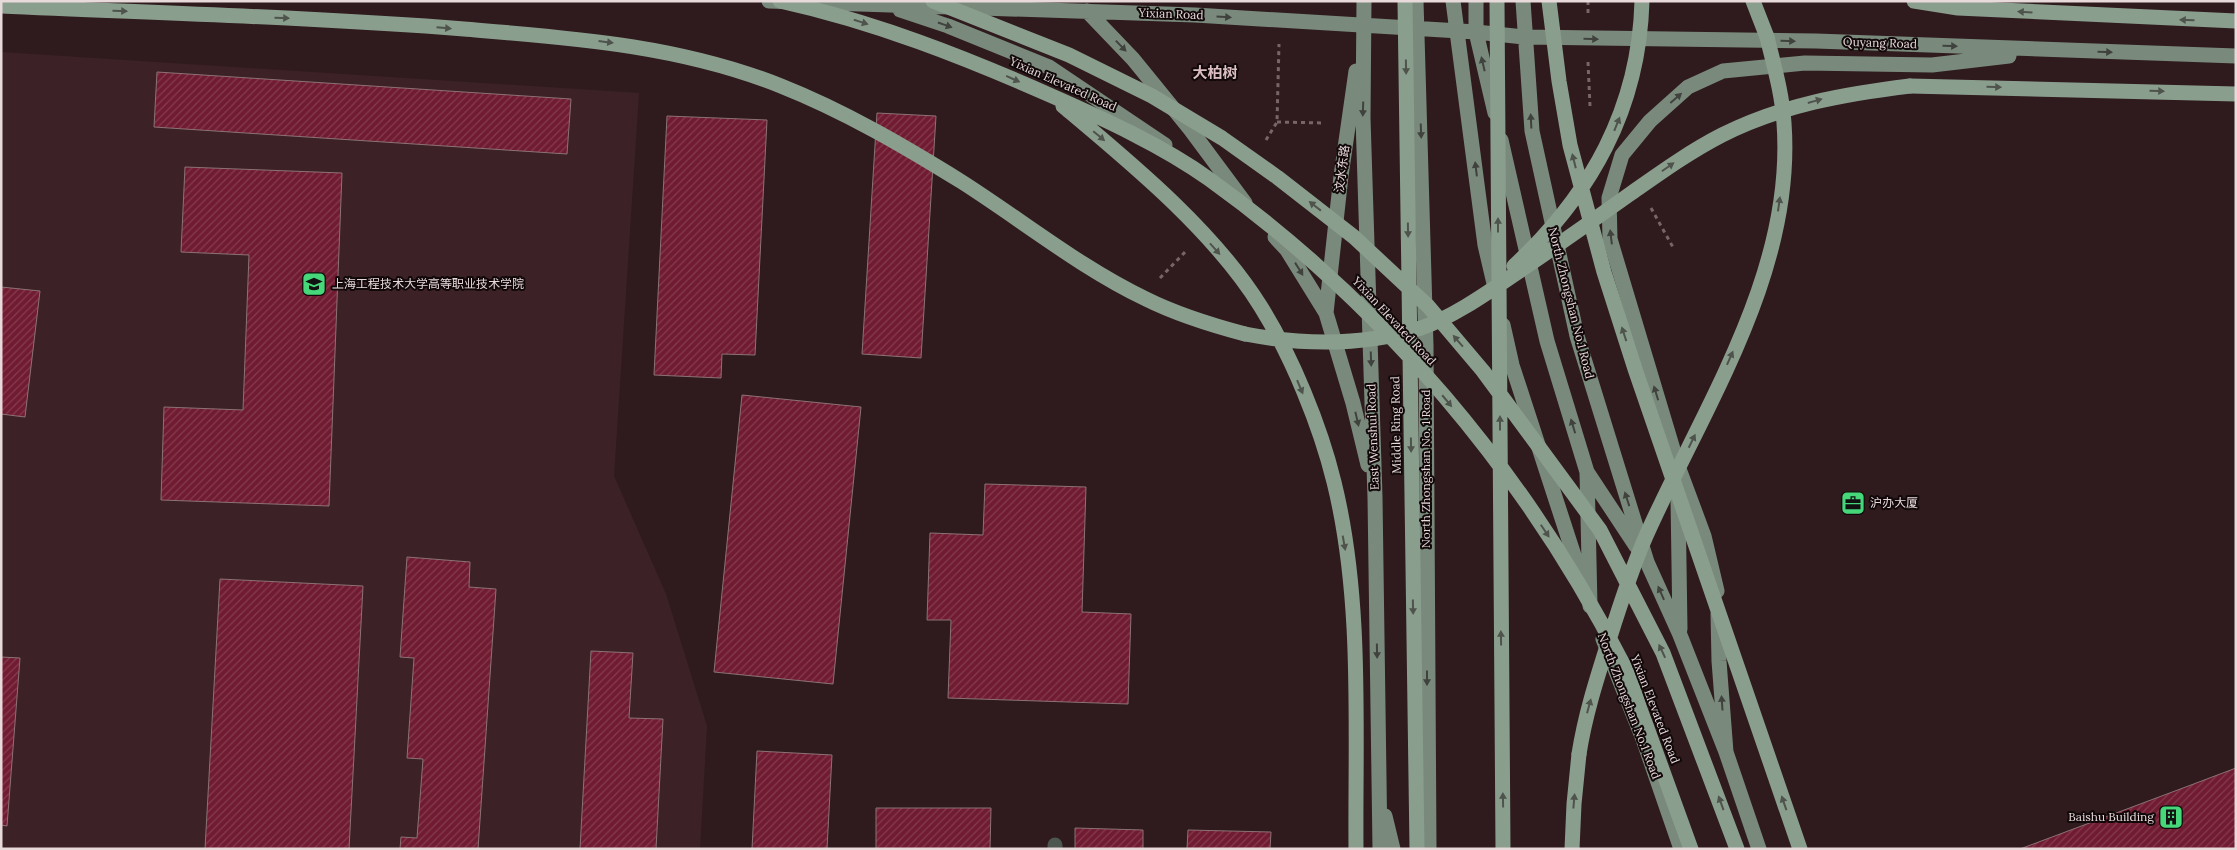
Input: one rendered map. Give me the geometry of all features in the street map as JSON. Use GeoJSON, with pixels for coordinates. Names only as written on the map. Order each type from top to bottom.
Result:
{"type":"FeatureCollection","features":[{"type":"Feature","properties":{"kind":"highway","name":"Yixian Elevated Road"},"geometry":{"type":"LineString","coordinates":[[780,1],[827,12],[904,35],[985,66],[1112,123],[1207,177],[1297,247],[1356,300],[1446,399],[1512,482],[1566,562],[1624,667],[1691,849]]}},
{"type":"Feature","properties":{"kind":"highway"},"geometry":{"type":"LineString","coordinates":[[933,1],[1069,55],[1152,96],[1222,138],[1277,176],[1354,237],[1428,306],[1483,371],[1600,530],[1663,654],[1737,849]]}},
{"type":"Feature","properties":{"kind":"highway","name":"Middle Ring Road"},"geometry":{"type":"LineString","coordinates":[[1405,1],[1416,849]]}},
{"type":"Feature","properties":{"kind":"highway"},"geometry":{"type":"LineString","coordinates":[[1497,1],[1503,849]]}},
{"type":"Feature","properties":{"kind":"highway"},"geometry":{"type":"LineString","coordinates":[[1549,1],[1559,81],[1570,145],[1604,272],[1800,849]]}},
{"type":"Feature","properties":{"kind":"highway"},"geometry":{"type":"LineString","coordinates":[[1480,298],[1540,242],[1579,192],[1601,157],[1629,93],[1638,52],[1642,1]]}},
{"type":"Feature","properties":{"kind":"highway"},"geometry":{"type":"LineString","coordinates":[[1572,849],[1574,804],[1583,727],[1622,598],[1645,537],[1747,321],[1771,248],[1784,172],[1784,124],[1780,86],[1767,37],[1753,1]]}},
{"type":"Feature","properties":{"kind":"highway"},"geometry":{"type":"LineString","coordinates":[[1914,1],[1958,8],[2236,21]]}},
{"type":"Feature","properties":{"kind":"highway"},"geometry":{"type":"LineString","coordinates":[[1,6],[358,21],[548,36],[669,52],[710,60],[782,86],[885,136],[962,182],[1106,277],[1144,298],[1180,314],[1217,327],[1278,340],[1329,342],[1360,340],[1422,328],[1480,298],[1680,158],[1722,135],[1763,117],[1821,99],[1910,86],[2236,94]]}},
{"type":"Feature","properties":{"kind":"highway"},"geometry":{"type":"LineString","coordinates":[[1048,94],[1128,160],[1187,217],[1238,274],[1261,307],[1285,351],[1308,404],[1334,482],[1347,559],[1354,644],[1356,849]]}},
{"type":"Feature","properties":{"kind":"main road","name":"Yixian Road"},"geometry":{"type":"LineString","coordinates":[[769,1],[1088,11],[1456,31]]}},
{"type":"Feature","properties":{"kind":"main road"},"geometry":{"type":"LineString","coordinates":[[1363,25],[1364,1]]}},
{"type":"Feature","properties":{"kind":"main road","name":"North Zhongshan No. 1 Road"},"geometry":{"type":"LineString","coordinates":[[1416,1],[1426,346],[1430,849]]}},
{"type":"Feature","properties":{"kind":"main road"},"geometry":{"type":"LineString","coordinates":[[1453,1],[1486,245],[1512,365],[1590,605]]}},
{"type":"Feature","properties":{"kind":"main road","name":"North Zhongshan No.1 Road"},"geometry":{"type":"LineString","coordinates":[[1476,1],[1476,32],[1546,341],[1587,472],[1590,605],[1643,738],[1681,849]]}},
{"type":"Feature","properties":{"kind":"main road","name":"North Zhongshan No.1 Road"},"geometry":{"type":"LineString","coordinates":[[1523,1],[1532,132],[1577,336],[1647,562],[1680,635],[1726,752],[1759,849]]}},
{"type":"Feature","properties":{"kind":"main road"},"geometry":{"type":"LineString","coordinates":[[882,5],[948,26],[1049,67],[1236,192]]}},
{"type":"Feature","properties":{"kind":"main road"},"geometry":{"type":"LineString","coordinates":[[1088,11],[1133,59],[1190,129],[1236,192],[1287,250],[1326,313],[1353,403],[1375,497]]}},
{"type":"Feature","properties":{"kind":"main road","name":"汶水东路"},"geometry":{"type":"LineString","coordinates":[[1326,313],[1341,176],[1363,25]]}},
{"type":"Feature","properties":{"kind":"main road","name":"East Wenshui Road"},"geometry":{"type":"LineString","coordinates":[[1363,25],[1363,118],[1375,497],[1380,849]]}},
{"type":"Feature","properties":{"kind":"main road","name":"Quyang Road"},"geometry":{"type":"LineString","coordinates":[[1456,31],[1524,37],[1816,41],[2236,56]]}},
{"type":"Feature","properties":{"kind":"main road"},"geometry":{"type":"LineString","coordinates":[[1726,752],[1718,661],[1718,595],[1704,536],[1678,466],[1610,239],[1609,198],[1622,155],[1650,121],[1688,87],[1723,70],[1805,63],[1932,65],[2056,50]]}},
{"type":"Feature","properties":{"kind":"main road"},"geometry":{"type":"LineString","coordinates":[[1678,466],[1680,635]]}},
{"type":"Feature","properties":{"kind":"main road","name":"North Zhongshan No.1 Road"},"geometry":{"type":"LineString","coordinates":[[1587,472],[1647,562]]}},
{"type":"Feature","properties":{"kind":"main road"},"geometry":{"type":"LineString","coordinates":[[1379,790],[1393,849]]}},
{"type":"Feature","properties":{"kind":"shaded area","name":"上海工程技术大学高等职业技术学院"},"geometry":{"type":"Polygon","coordinates":[[[1,52],[639,93],[614,476],[666,594],[707,726],[700,849],[1,849],[1,52]]]}},
{"type":"Feature","properties":{"kind":"building"},"geometry":{"type":"Polygon","coordinates":[[[157,72],[571,99],[567,154],[154,127],[157,72]]]}},
{"type":"Feature","properties":{"kind":"building"},"geometry":{"type":"Polygon","coordinates":[[[877,113],[936,116],[921,358],[862,354],[877,113]]]}},
{"type":"Feature","properties":{"kind":"building"},"geometry":{"type":"Polygon","coordinates":[[[667,116],[767,120],[755,355],[722,354],[721,378],[654,375],[667,116]]]}},
{"type":"Feature","properties":{"kind":"building"},"geometry":{"type":"Polygon","coordinates":[[[185,167],[342,173],[329,506],[161,500],[164,407],[243,410],[249,255],[181,252],[185,167]]]}},
{"type":"Feature","properties":{"kind":"building"},"geometry":{"type":"Polygon","coordinates":[[[1,287],[40,291],[25,417],[1,414],[1,287]]]}},
{"type":"Feature","properties":{"kind":"building"},"geometry":{"type":"Polygon","coordinates":[[[742,395],[861,407],[833,684],[714,672],[742,395]]]}},
{"type":"Feature","properties":{"kind":"building"},"geometry":{"type":"Polygon","coordinates":[[[985,484],[1086,487],[1082,612],[1131,614],[1128,704],[948,698],[951,620],[927,620],[930,533],[983,535],[985,484]]]}},
{"type":"Feature","properties":{"kind":"building"},"geometry":{"type":"Polygon","coordinates":[[[407,557],[470,562],[469,587],[496,589],[478,849],[400,849],[401,837],[417,838],[423,759],[407,758],[414,658],[400,657],[407,557]]]}},
{"type":"Feature","properties":{"kind":"building"},"geometry":{"type":"Polygon","coordinates":[[[220,579],[363,586],[349,849],[205,849],[220,579]]]}},
{"type":"Feature","properties":{"kind":"building"},"geometry":{"type":"Polygon","coordinates":[[[591,651],[633,653],[629,718],[663,719],[656,849],[580,849],[591,651]]]}},
{"type":"Feature","properties":{"kind":"building"},"geometry":{"type":"Polygon","coordinates":[[[1,657],[20,658],[7,826],[1,825],[1,657]]]}},
{"type":"Feature","properties":{"kind":"building"},"geometry":{"type":"Polygon","coordinates":[[[757,751],[832,755],[827,849],[752,849],[757,751]]]}},
{"type":"Feature","properties":{"kind":"building","name":"Baishu Building"},"geometry":{"type":"Polygon","coordinates":[[[2236,768],[2236,849],[2020,849],[2191,785],[2236,768]]]}},
{"type":"Feature","properties":{"kind":"building"},"geometry":{"type":"Polygon","coordinates":[[[876,808],[991,808],[990,849],[876,849],[876,808]]]}},
{"type":"Feature","properties":{"kind":"building"},"geometry":{"type":"Polygon","coordinates":[[[1075,828],[1143,830],[1143,849],[1075,849],[1075,828]]]}},
{"type":"Feature","properties":{"kind":"building"},"geometry":{"type":"Polygon","coordinates":[[[1188,830],[1271,832],[1270,849],[1187,849],[1188,830]]]}},
{"type":"Feature","properties":{"kind":"place","name":"上海工程技术大学高等职业技术学院"},"geometry":{"type":"Point","coordinates":[314,284]}},
{"type":"Feature","properties":{"kind":"place","name":"沪办大厦"},"geometry":{"type":"Point","coordinates":[1853,503]}},
{"type":"Feature","properties":{"kind":"place","name":"Baishu Building"},"geometry":{"type":"Point","coordinates":[2171,817]}},
{"type":"Feature","properties":{"kind":"district","name":"大柏树"},"geometry":{"type":"Point","coordinates":[1215,73]}}]}
